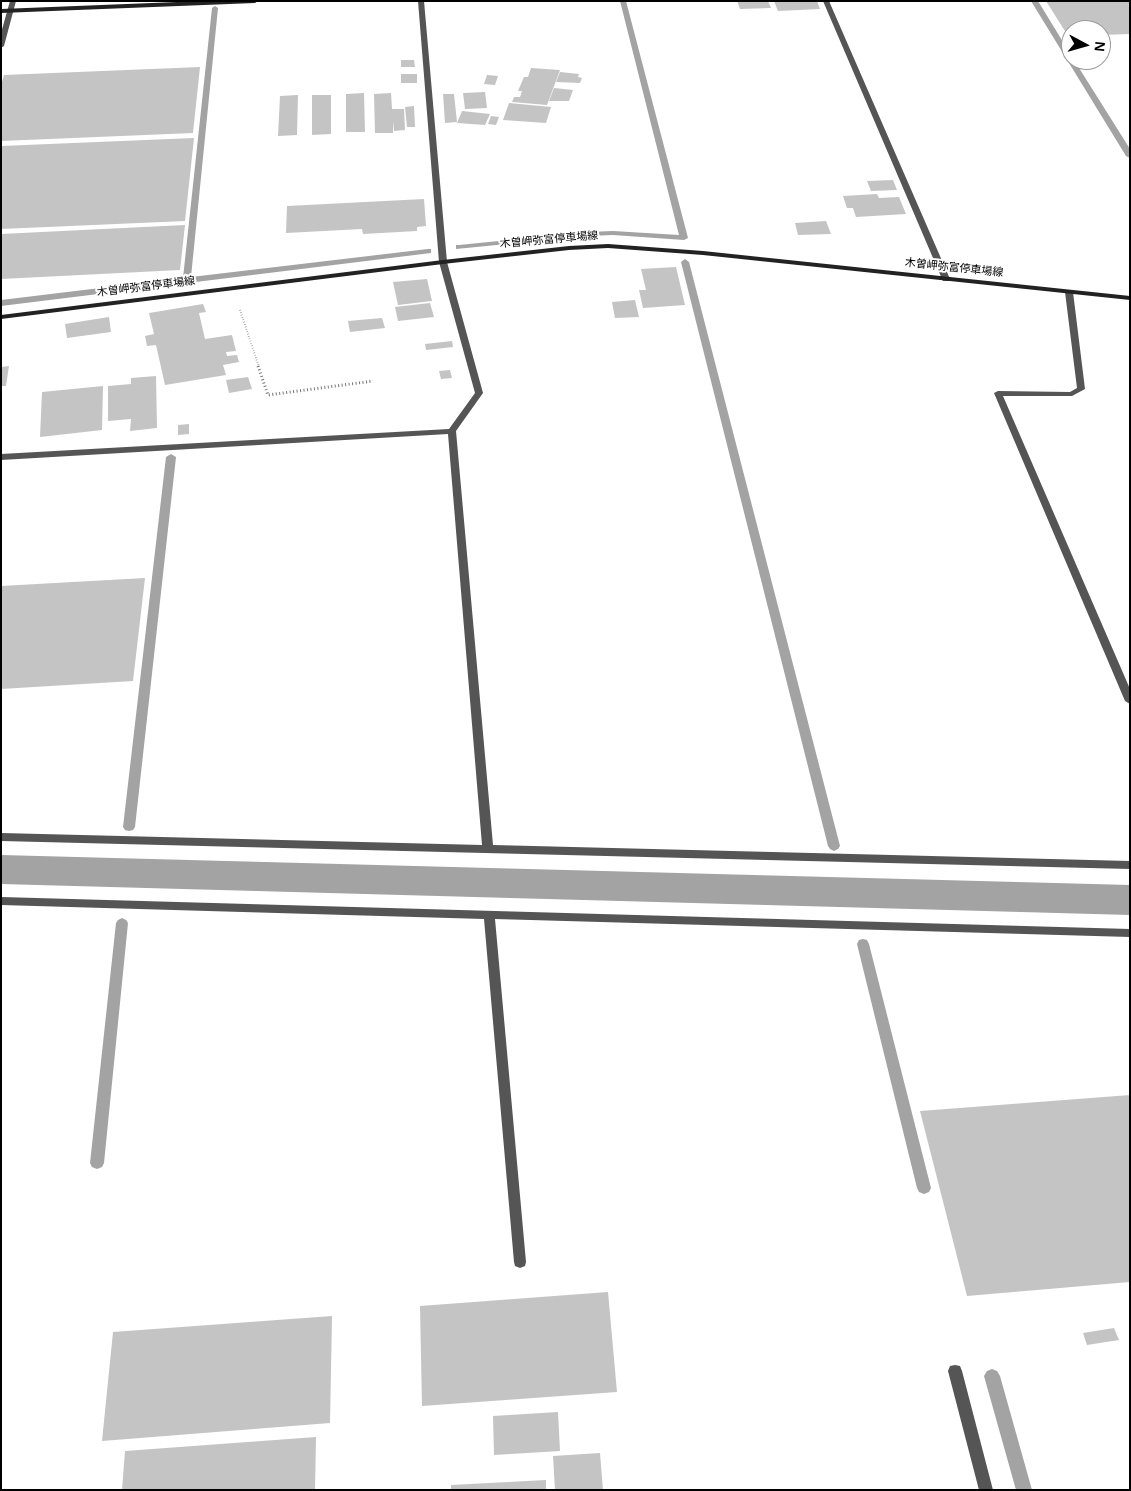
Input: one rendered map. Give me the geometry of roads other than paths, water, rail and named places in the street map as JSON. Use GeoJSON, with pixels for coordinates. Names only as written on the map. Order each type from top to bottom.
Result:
{"type":"FeatureCollection","features":[{"type":"Feature","properties":{"kind":"main road"},"geometry":{"type":"LineString","coordinates":[[1,11],[255,1]]}},
{"type":"Feature","properties":{"kind":"main road","name":"木曽岬弥富停車場線"},"geometry":{"type":"LineString","coordinates":[[1,316],[443,262],[569,248],[608,246],[703,253],[1130,298]]}},
{"type":"Feature","properties":{"kind":"street"},"geometry":{"type":"LineString","coordinates":[[1,46],[13,1]]}},
{"type":"Feature","properties":{"kind":"street"},"geometry":{"type":"LineString","coordinates":[[421,1],[443,262],[479,393],[452,431],[488,849]]}},
{"type":"Feature","properties":{"kind":"street"},"geometry":{"type":"LineString","coordinates":[[826,1],[946,279]]}},
{"type":"Feature","properties":{"kind":"street"},"geometry":{"type":"LineString","coordinates":[[1069,292],[1081,389],[1072,394],[998,393],[1130,701]]}},
{"type":"Feature","properties":{"kind":"street"},"geometry":{"type":"LineString","coordinates":[[1,457],[452,431]]}},
{"type":"Feature","properties":{"kind":"street"},"geometry":{"type":"LineString","coordinates":[[1,837],[1130,865]]}},
{"type":"Feature","properties":{"kind":"street"},"geometry":{"type":"LineString","coordinates":[[1,901],[1130,933]]}},
{"type":"Feature","properties":{"kind":"street"},"geometry":{"type":"LineString","coordinates":[[489,915],[520,1262]]}},
{"type":"Feature","properties":{"kind":"street"},"geometry":{"type":"LineString","coordinates":[[956,1371],[986,1490]]}},
{"type":"Feature","properties":{"kind":"waterway"},"geometry":{"type":"LineString","coordinates":[[459,247],[588,234],[613,233],[684,238],[623,1]]}},
{"type":"Feature","properties":{"kind":"waterway"},"geometry":{"type":"LineString","coordinates":[[1034,1],[1130,156]]}},
{"type":"Feature","properties":{"kind":"waterway"},"geometry":{"type":"LineString","coordinates":[[187,278],[215,8]]}},
{"type":"Feature","properties":{"kind":"waterway"},"geometry":{"type":"LineString","coordinates":[[1,303],[428,251]]}},
{"type":"Feature","properties":{"kind":"waterway"},"geometry":{"type":"LineString","coordinates":[[685,262],[834,846]]}},
{"type":"Feature","properties":{"kind":"waterway"},"geometry":{"type":"LineString","coordinates":[[129,827],[171,457]]}},
{"type":"Feature","properties":{"kind":"waterway"},"geometry":{"type":"LineString","coordinates":[[97,1163],[122,923]]}},
{"type":"Feature","properties":{"kind":"waterway"},"geometry":{"type":"LineString","coordinates":[[863,944],[924,1188]]}},
{"type":"Feature","properties":{"kind":"waterway"},"geometry":{"type":"LineString","coordinates":[[992,1376],[1024,1490]]}}]}
